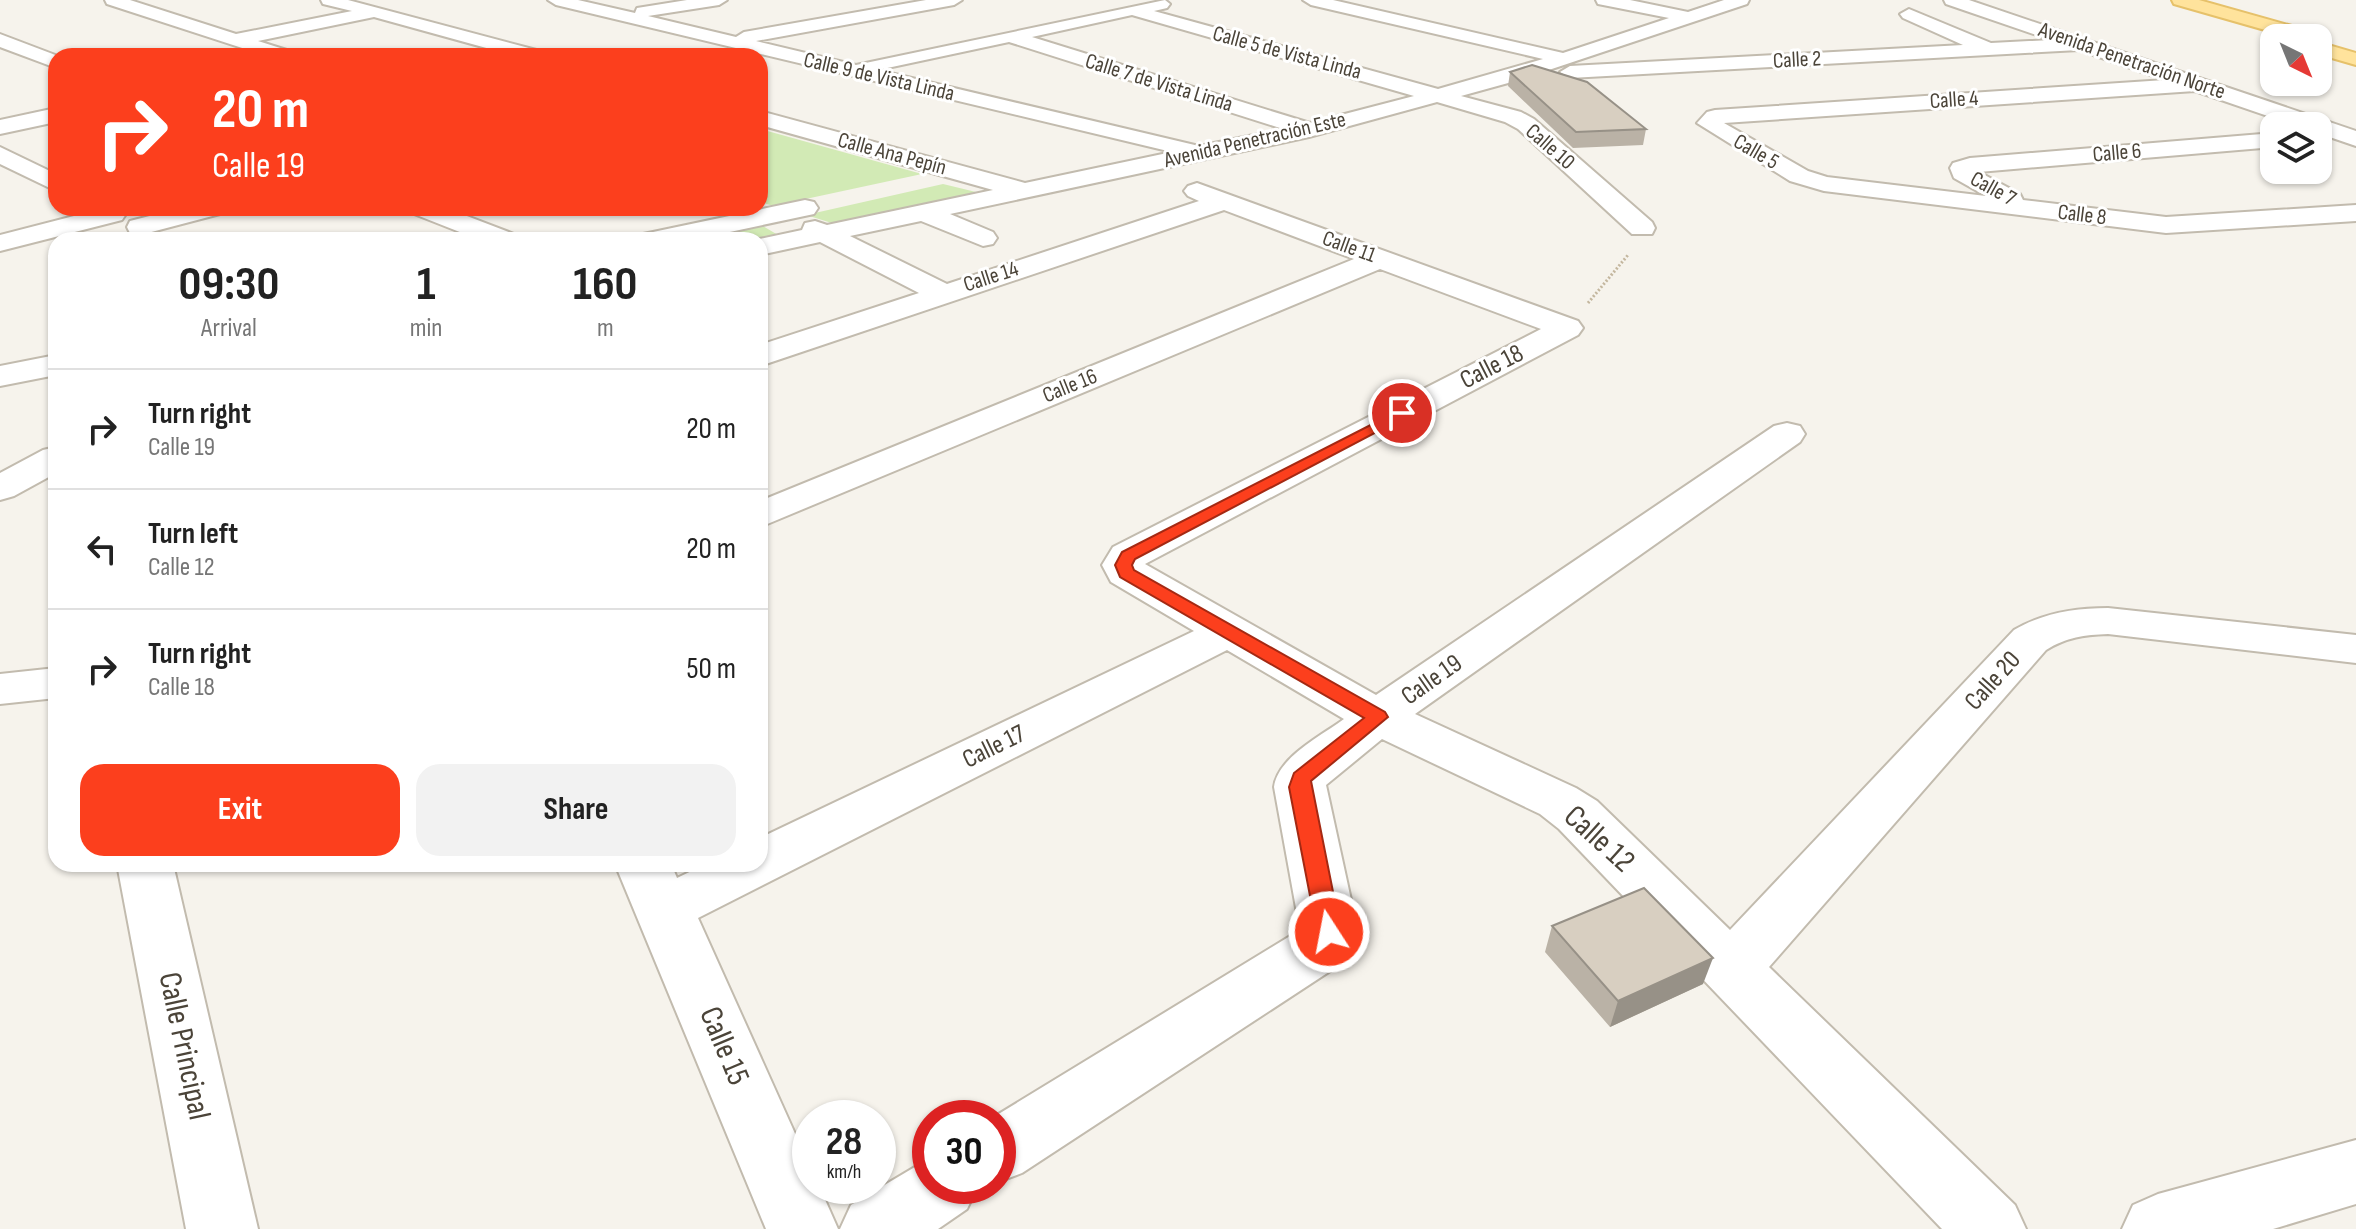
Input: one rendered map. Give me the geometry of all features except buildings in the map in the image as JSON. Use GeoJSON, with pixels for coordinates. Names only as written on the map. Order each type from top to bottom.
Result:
{"type":"FeatureCollection","features":[{"type":"Feature","properties":{"kind":"main road"},"geometry":{"type":"LineString","coordinates":[[2173,2],[2260,31]]}},
{"type":"Feature","properties":{"kind":"main road"},"geometry":{"type":"LineString","coordinates":[[2173,2],[2260,25]]}},
{"type":"Feature","properties":{"kind":"main road"},"geometry":{"type":"LineString","coordinates":[[2332,44],[2356,50]]}},
{"type":"Feature","properties":{"kind":"main road"},"geometry":{"type":"LineString","coordinates":[[2332,52],[2356,59]]}},
{"type":"Feature","properties":{"kind":"street"},"geometry":{"type":"LineString","coordinates":[[113,0],[262,48]]}},
{"type":"Feature","properties":{"kind":"street"},"geometry":{"type":"LineString","coordinates":[[329,0],[507,48]]}},
{"type":"Feature","properties":{"kind":"street","name":"Calle 9 de Vista Linda"},"geometry":{"type":"LineString","coordinates":[[556,0],[757,48]]}},
{"type":"Feature","properties":{"kind":"street"},"geometry":{"type":"LineString","coordinates":[[621,16],[719,0]]}},
{"type":"Feature","properties":{"kind":"street"},"geometry":{"type":"LineString","coordinates":[[727,41],[954,0]]}},
{"type":"Feature","properties":{"kind":"street"},"geometry":{"type":"LineString","coordinates":[[850,70],[1179,0]]}},
{"type":"Feature","properties":{"kind":"street"},"geometry":{"type":"LineString","coordinates":[[1311,0],[1562,58]]}},
{"type":"Feature","properties":{"kind":"street"},"geometry":{"type":"LineString","coordinates":[[1604,0],[1690,17]]}},
{"type":"Feature","properties":{"kind":"street","name":"Avenida Penetración Este"},"geometry":{"type":"LineString","coordinates":[[768,245],[1309,130],[1512,76],[1741,0]]}},
{"type":"Feature","properties":{"kind":"street","name":"Avenida Penetración Norte"},"geometry":{"type":"LineString","coordinates":[[1952,0],[2349,137]]}},
{"type":"Feature","properties":{"kind":"street"},"geometry":{"type":"LineString","coordinates":[[1365,13],[1404,3]]}},
{"type":"Feature","properties":{"kind":"street","name":"Calle 5 de Vista Linda"},"geometry":{"type":"LineString","coordinates":[[1132,10],[1442,95]]}},
{"type":"Feature","properties":{"kind":"street"},"geometry":{"type":"LineString","coordinates":[[235,39],[374,12]]}},
{"type":"Feature","properties":{"kind":"street"},"geometry":{"type":"LineString","coordinates":[[1909,14],[1990,49]]}},
{"type":"Feature","properties":{"kind":"street"},"geometry":{"type":"LineString","coordinates":[[1586,35],[1615,41]]}},
{"type":"Feature","properties":{"kind":"street","name":"Calle 7 de Vista Linda"},"geometry":{"type":"LineString","coordinates":[[1010,36],[1309,130]]}},
{"type":"Feature","properties":{"kind":"street"},"geometry":{"type":"LineString","coordinates":[[2,42],[48,59]]}},
{"type":"Feature","properties":{"kind":"street","name":"Calle 2"},"geometry":{"type":"LineString","coordinates":[[1512,76],[2082,44]]}},
{"type":"Feature","properties":{"kind":"street","name":"Calle 9 de Vista Linda"},"geometry":{"type":"LineString","coordinates":[[768,51],[1202,153]]}},
{"type":"Feature","properties":{"kind":"street"},"geometry":{"type":"LineString","coordinates":[[1746,63],[1836,108]]}},
{"type":"Feature","properties":{"kind":"street","name":"Calle 4"},"geometry":{"type":"LineString","coordinates":[[1709,120],[1836,108],[2201,84]]}},
{"type":"Feature","properties":{"kind":"street","name":"Calle 10"},"geometry":{"type":"LineString","coordinates":[[1442,95],[1521,120],[1642,228]]}},
{"type":"Feature","properties":{"kind":"street"},"geometry":{"type":"LineString","coordinates":[[0,127],[48,117]]}},
{"type":"Feature","properties":{"kind":"street","name":"Calle Ana Pepín"},"geometry":{"type":"LineString","coordinates":[[768,120],[1024,190]]}},
{"type":"Feature","properties":{"kind":"street","name":"Calle 5"},"geometry":{"type":"LineString","coordinates":[[1709,120],[1708,123],[1809,180]]}},
{"type":"Feature","properties":{"kind":"street","name":"Calle 6"},"geometry":{"type":"LineString","coordinates":[[1962,168],[2260,141]]}},
{"type":"Feature","properties":{"kind":"street"},"geometry":{"type":"LineString","coordinates":[[0,154],[48,180]]}},
{"type":"Feature","properties":{"kind":"street","name":"Calle 11"},"geometry":{"type":"LineString","coordinates":[[1131,168],[1567,328]]}},
{"type":"Feature","properties":{"kind":"street","name":"Calle 7"},"geometry":{"type":"LineString","coordinates":[[1962,168],[1963,173],[2028,209]]}},
{"type":"Feature","properties":{"kind":"street"},"geometry":{"type":"LineString","coordinates":[[904,186],[963,173]]}},
{"type":"Feature","properties":{"kind":"street","name":"Calle 8"},"geometry":{"type":"LineString","coordinates":[[1809,180],[2166,225],[2356,213]]}},
{"type":"Feature","properties":{"kind":"street","name":"Calle 14"},"geometry":{"type":"LineString","coordinates":[[768,353],[1224,201]]}},
{"type":"Feature","properties":{"kind":"street"},"geometry":{"type":"LineString","coordinates":[[768,210],[831,202]]}},
{"type":"Feature","properties":{"kind":"street"},"geometry":{"type":"LineString","coordinates":[[923,212],[983,238]]}},
{"type":"Feature","properties":{"kind":"street"},"geometry":{"type":"LineString","coordinates":[[768,213],[827,233],[942,293]]}},
{"type":"Feature","properties":{"kind":"street"},"geometry":{"type":"LineString","coordinates":[[0,243],[90,216]]}},
{"type":"Feature","properties":{"kind":"street"},"geometry":{"type":"LineString","coordinates":[[117,216],[150,232]]}},
{"type":"Feature","properties":{"kind":"street"},"geometry":{"type":"LineString","coordinates":[[140,227],[181,216]]}},
{"type":"Feature","properties":{"kind":"street"},"geometry":{"type":"LineString","coordinates":[[443,216],[484,232]]}},
{"type":"Feature","properties":{"kind":"street"},"geometry":{"type":"LineString","coordinates":[[683,232],[743,216]]}},
{"type":"Feature","properties":{"kind":"street","name":"Calle 16"},"geometry":{"type":"LineString","coordinates":[[768,512],[1381,258]]}},
{"type":"Feature","properties":{"kind":"street","name":"Calle 18"},"geometry":{"type":"LineString","coordinates":[[1123,565],[1128,556],[1567,328]]}},
{"type":"Feature","properties":{"kind":"street"},"geometry":{"type":"LineString","coordinates":[[0,376],[48,367]]}},
{"type":"Feature","properties":{"kind":"street","name":"Calle 19"},"geometry":{"type":"LineString","coordinates":[[1016,1140],[1323,945],[1329,932],[1300,787],[1301,778],[1378,717],[1787,434]]}},
{"type":"Feature","properties":{"kind":"street"},"geometry":{"type":"LineString","coordinates":[[0,488],[48,462]]}},
{"type":"Feature","properties":{"kind":"street","name":"Calle 12"},"geometry":{"type":"LineString","coordinates":[[1123,565],[1126,573],[1378,717],[1558,801],[1578,815],[1990,1229]]}},
{"type":"Feature","properties":{"kind":"street","name":"Calle 20"},"geometry":{"type":"LineString","coordinates":[[1732,968],[2030,640],[2050,626],[2072,621],[2108,621],[2356,649]]}},
{"type":"Feature","properties":{"kind":"street","name":"Calle 17"},"geometry":{"type":"LineString","coordinates":[[768,858],[1229,631]]}},
{"type":"Feature","properties":{"kind":"street"},"geometry":{"type":"LineString","coordinates":[[0,689],[48,684]]}},
{"type":"Feature","properties":{"kind":"street","name":"Calle Principal"},"geometry":{"type":"LineString","coordinates":[[147,872],[222,1229]]}},
{"type":"Feature","properties":{"kind":"street","name":"Calle 17"},"geometry":{"type":"LineString","coordinates":[[654,886],[717,872]]}},
{"type":"Feature","properties":{"kind":"street","name":"Calle 15"},"geometry":{"type":"LineString","coordinates":[[654,886],[802,1229]]}},
{"type":"Feature","properties":{"kind":"street"},"geometry":{"type":"LineString","coordinates":[[2158,1229],[2356,1172]]}},
{"type":"Feature","properties":{"kind":"street"},"geometry":{"type":"LineString","coordinates":[[876,1229],[915,1204]]}},
{"type":"Feature","properties":{"kind":"path"},"geometry":{"type":"LineString","coordinates":[[1567,328],[1622,264],[1642,228]]}},
{"type":"Feature","properties":{"kind":"green space"},"geometry":{"type":"Polygon","coordinates":[[[768,131],[922,174],[773,206],[768,204],[768,131]]]}},
{"type":"Feature","properties":{"kind":"green space"},"geometry":{"type":"Polygon","coordinates":[[[943,184],[976,192],[835,224],[806,215],[943,184]]]}},
{"type":"Feature","properties":{"kind":"green space"},"geometry":{"type":"Polygon","coordinates":[[[761,225],[778,235],[768,237],[768,232],[728,232],[761,225]]]}},
{"type":"Feature","properties":{"kind":"route"},"geometry":{"type":"LineString","coordinates":[[1329,932],[1300,787],[1301,778],[1378,717],[1126,573],[1123,565],[1128,556],[1402,413]]}}]}
